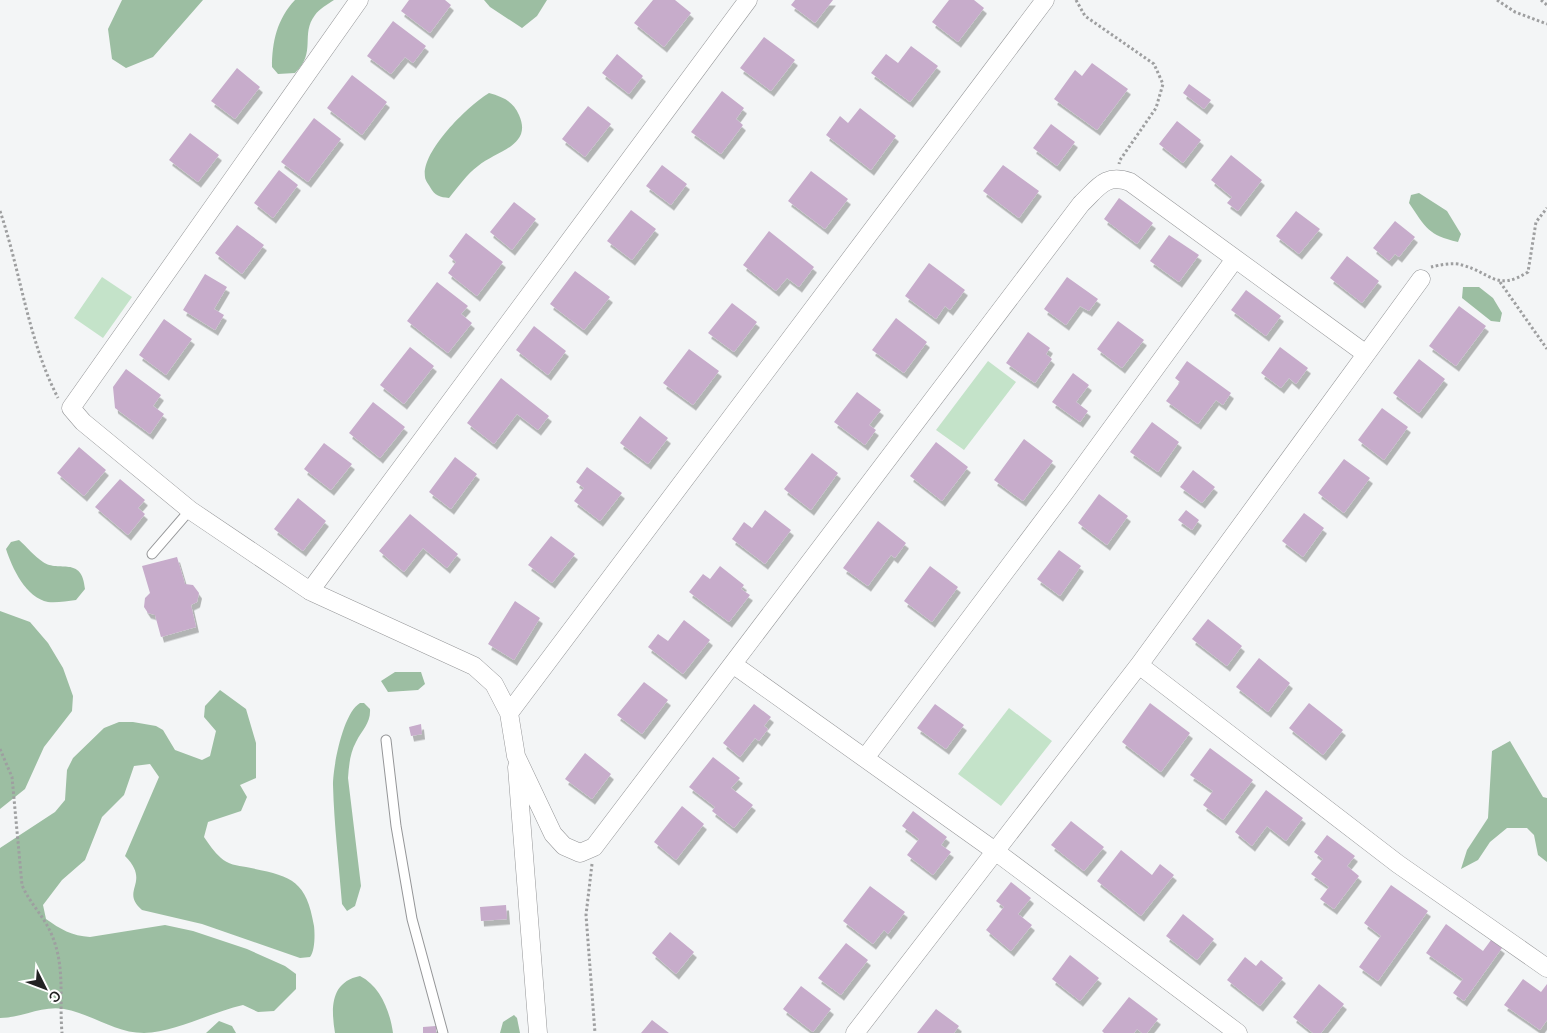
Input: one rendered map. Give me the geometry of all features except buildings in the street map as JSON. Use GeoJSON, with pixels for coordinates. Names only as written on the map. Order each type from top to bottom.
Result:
{"type":"FeatureCollection","features":[{"type":"Feature","properties":{"kind":"street"},"geometry":{"type":"LineString","coordinates":[[359,0],[71,408],[83,422],[190,510],[310,591],[474,666],[494,684],[509,713],[516,756],[538,1033]]}},
{"type":"Feature","properties":{"kind":"street"},"geometry":{"type":"LineString","coordinates":[[310,591],[748,0]]}},
{"type":"Feature","properties":{"kind":"street"},"geometry":{"type":"LineString","coordinates":[[509,713],[1045,0]]}},
{"type":"Feature","properties":{"kind":"street"},"geometry":{"type":"LineString","coordinates":[[516,756],[552,834],[564,846],[580,853],[594,847],[734,665],[1081,204],[1104,181],[1117,178],[1130,182],[1366,354]]}},
{"type":"Feature","properties":{"kind":"street"},"geometry":{"type":"LineString","coordinates":[[865,758],[1065,492],[1235,259]]}},
{"type":"Feature","properties":{"kind":"street"},"geometry":{"type":"LineString","coordinates":[[855,1033],[1139,665],[1421,279]]}},
{"type":"Feature","properties":{"kind":"street"},"geometry":{"type":"LineString","coordinates":[[734,665],[995,851],[1238,1033]]}},
{"type":"Feature","properties":{"kind":"street"},"geometry":{"type":"LineString","coordinates":[[1139,665],[1398,864],[1547,968]]}},
{"type":"Feature","properties":{"kind":"lane"},"geometry":{"type":"LineString","coordinates":[[152,554],[190,510]]}},
{"type":"Feature","properties":{"kind":"lane"},"geometry":{"type":"LineString","coordinates":[[386,740],[396,826],[412,919],[443,1033]]}},
{"type":"Feature","properties":{"kind":"path"},"geometry":{"type":"LineString","coordinates":[[1076,0],[1086,16],[1154,64],[1163,84],[1156,108],[1120,160],[1117,178]]}},
{"type":"Feature","properties":{"kind":"path"},"geometry":{"type":"LineString","coordinates":[[1497,0],[1515,12],[1547,24]]}},
{"type":"Feature","properties":{"kind":"path"},"geometry":{"type":"LineString","coordinates":[[1541,0],[1547,5]]}},
{"type":"Feature","properties":{"kind":"path"},"geometry":{"type":"LineString","coordinates":[[1499,282],[1514,281],[1528,272],[1536,222],[1547,208]]}},
{"type":"Feature","properties":{"kind":"path"},"geometry":{"type":"LineString","coordinates":[[0,211],[12,248],[37,351],[57,398],[71,408]]}},
{"type":"Feature","properties":{"kind":"path"},"geometry":{"type":"LineString","coordinates":[[1421,279],[1432,266],[1461,264],[1499,282],[1547,349]]}},
{"type":"Feature","properties":{"kind":"path"},"geometry":{"type":"LineString","coordinates":[[0,750],[12,777],[22,885],[27,898],[50,931],[62,970],[62,1033]]}},
{"type":"Feature","properties":{"kind":"path"},"geometry":{"type":"LineString","coordinates":[[594,847],[586,915],[595,1033]]}},
{"type":"Feature","properties":{"kind":"green space"},"geometry":{"type":"Polygon","coordinates":[[[122,0],[203,0],[153,57],[126,68],[112,59],[108,29],[122,0]]]}},
{"type":"Feature","properties":{"kind":"green space"},"geometry":{"type":"Polygon","coordinates":[[[295,0],[334,0],[319,11],[311,22],[307,51],[302,65],[295,73],[278,74],[272,67],[277,31],[284,15],[295,0]]]}},
{"type":"Feature","properties":{"kind":"green space"},"geometry":{"type":"Polygon","coordinates":[[[484,0],[547,0],[537,16],[522,28],[490,7],[484,0]]]}},
{"type":"Feature","properties":{"kind":"green space"},"geometry":{"type":"Polygon","coordinates":[[[489,93],[503,98],[514,106],[522,125],[521,134],[511,146],[474,169],[449,198],[438,195],[432,190],[425,178],[426,166],[430,155],[438,142],[459,118],[489,93]]]}},
{"type":"Feature","properties":{"kind":"green space"},"geometry":{"type":"Polygon","coordinates":[[[1419,193],[1447,211],[1461,234],[1458,242],[1434,233],[1424,224],[1409,203],[1411,195],[1419,193]]]}},
{"type":"Feature","properties":{"kind":"green space"},"geometry":{"type":"Polygon","coordinates":[[[102,277],[132,297],[103,338],[74,318],[102,277]]]}},
{"type":"Feature","properties":{"kind":"green space"},"geometry":{"type":"Polygon","coordinates":[[[1463,287],[1479,287],[1493,298],[1502,313],[1500,322],[1491,321],[1462,298],[1463,287]]]}},
{"type":"Feature","properties":{"kind":"green space"},"geometry":{"type":"Polygon","coordinates":[[[988,361],[1016,382],[964,450],[936,430],[988,361]]]}},
{"type":"Feature","properties":{"kind":"green space"},"geometry":{"type":"Polygon","coordinates":[[[19,540],[43,562],[49,565],[75,568],[79,572],[85,589],[76,600],[48,602],[33,595],[16,573],[6,549],[11,542],[19,540]]]}},
{"type":"Feature","properties":{"kind":"green space"},"geometry":{"type":"Polygon","coordinates":[[[0,611],[30,622],[48,643],[63,668],[73,696],[72,711],[44,747],[25,789],[0,809],[0,611]]]}},
{"type":"Feature","properties":{"kind":"green space"},"geometry":{"type":"Polygon","coordinates":[[[395,672],[421,672],[425,684],[418,690],[388,692],[381,681],[395,672]]]}},
{"type":"Feature","properties":{"kind":"green space"},"geometry":{"type":"Polygon","coordinates":[[[220,690],[246,709],[256,743],[256,778],[240,785],[247,797],[241,811],[208,822],[204,837],[216,853],[226,862],[274,873],[294,882],[301,889],[311,910],[314,926],[314,947],[310,957],[300,958],[202,924],[142,910],[136,903],[133,897],[136,873],[133,865],[125,856],[159,777],[150,764],[134,766],[124,795],[102,817],[85,860],[62,880],[43,905],[46,919],[66,931],[90,937],[165,925],[193,931],[247,949],[285,966],[296,974],[296,989],[274,1011],[258,1012],[243,1005],[181,1026],[156,1032],[144,1033],[123,1030],[74,1011],[56,1008],[0,1018],[0,848],[55,812],[65,800],[67,770],[73,758],[104,728],[119,722],[133,722],[156,726],[163,730],[175,750],[202,760],[210,756],[216,731],[204,717],[205,706],[220,690]]]}},
{"type":"Feature","properties":{"kind":"green space"},"geometry":{"type":"Polygon","coordinates":[[[360,703],[364,703],[370,709],[370,714],[368,722],[352,750],[348,778],[361,886],[355,906],[347,911],[342,904],[334,815],[333,776],[344,728],[354,709],[360,703]]]}},
{"type":"Feature","properties":{"kind":"green space"},"geometry":{"type":"Polygon","coordinates":[[[1009,708],[1052,741],[1001,806],[958,774],[1009,708]]]}},
{"type":"Feature","properties":{"kind":"green space"},"geometry":{"type":"Polygon","coordinates":[[[1510,741],[1543,797],[1547,798],[1547,862],[1538,855],[1534,835],[1527,828],[1507,828],[1490,842],[1478,860],[1461,869],[1467,850],[1488,818],[1492,751],[1510,741]]]}},
{"type":"Feature","properties":{"kind":"green space"},"geometry":{"type":"Polygon","coordinates":[[[360,976],[373,986],[383,1000],[387,1008],[393,1033],[335,1033],[333,1006],[338,990],[350,979],[360,976]]]}},
{"type":"Feature","properties":{"kind":"green space"},"geometry":{"type":"Polygon","coordinates":[[[514,1015],[517,1018],[520,1033],[500,1033],[503,1022],[514,1015]]]}},
{"type":"Feature","properties":{"kind":"green space"},"geometry":{"type":"Polygon","coordinates":[[[219,1021],[232,1026],[236,1033],[206,1033],[219,1021]]]}}]}
